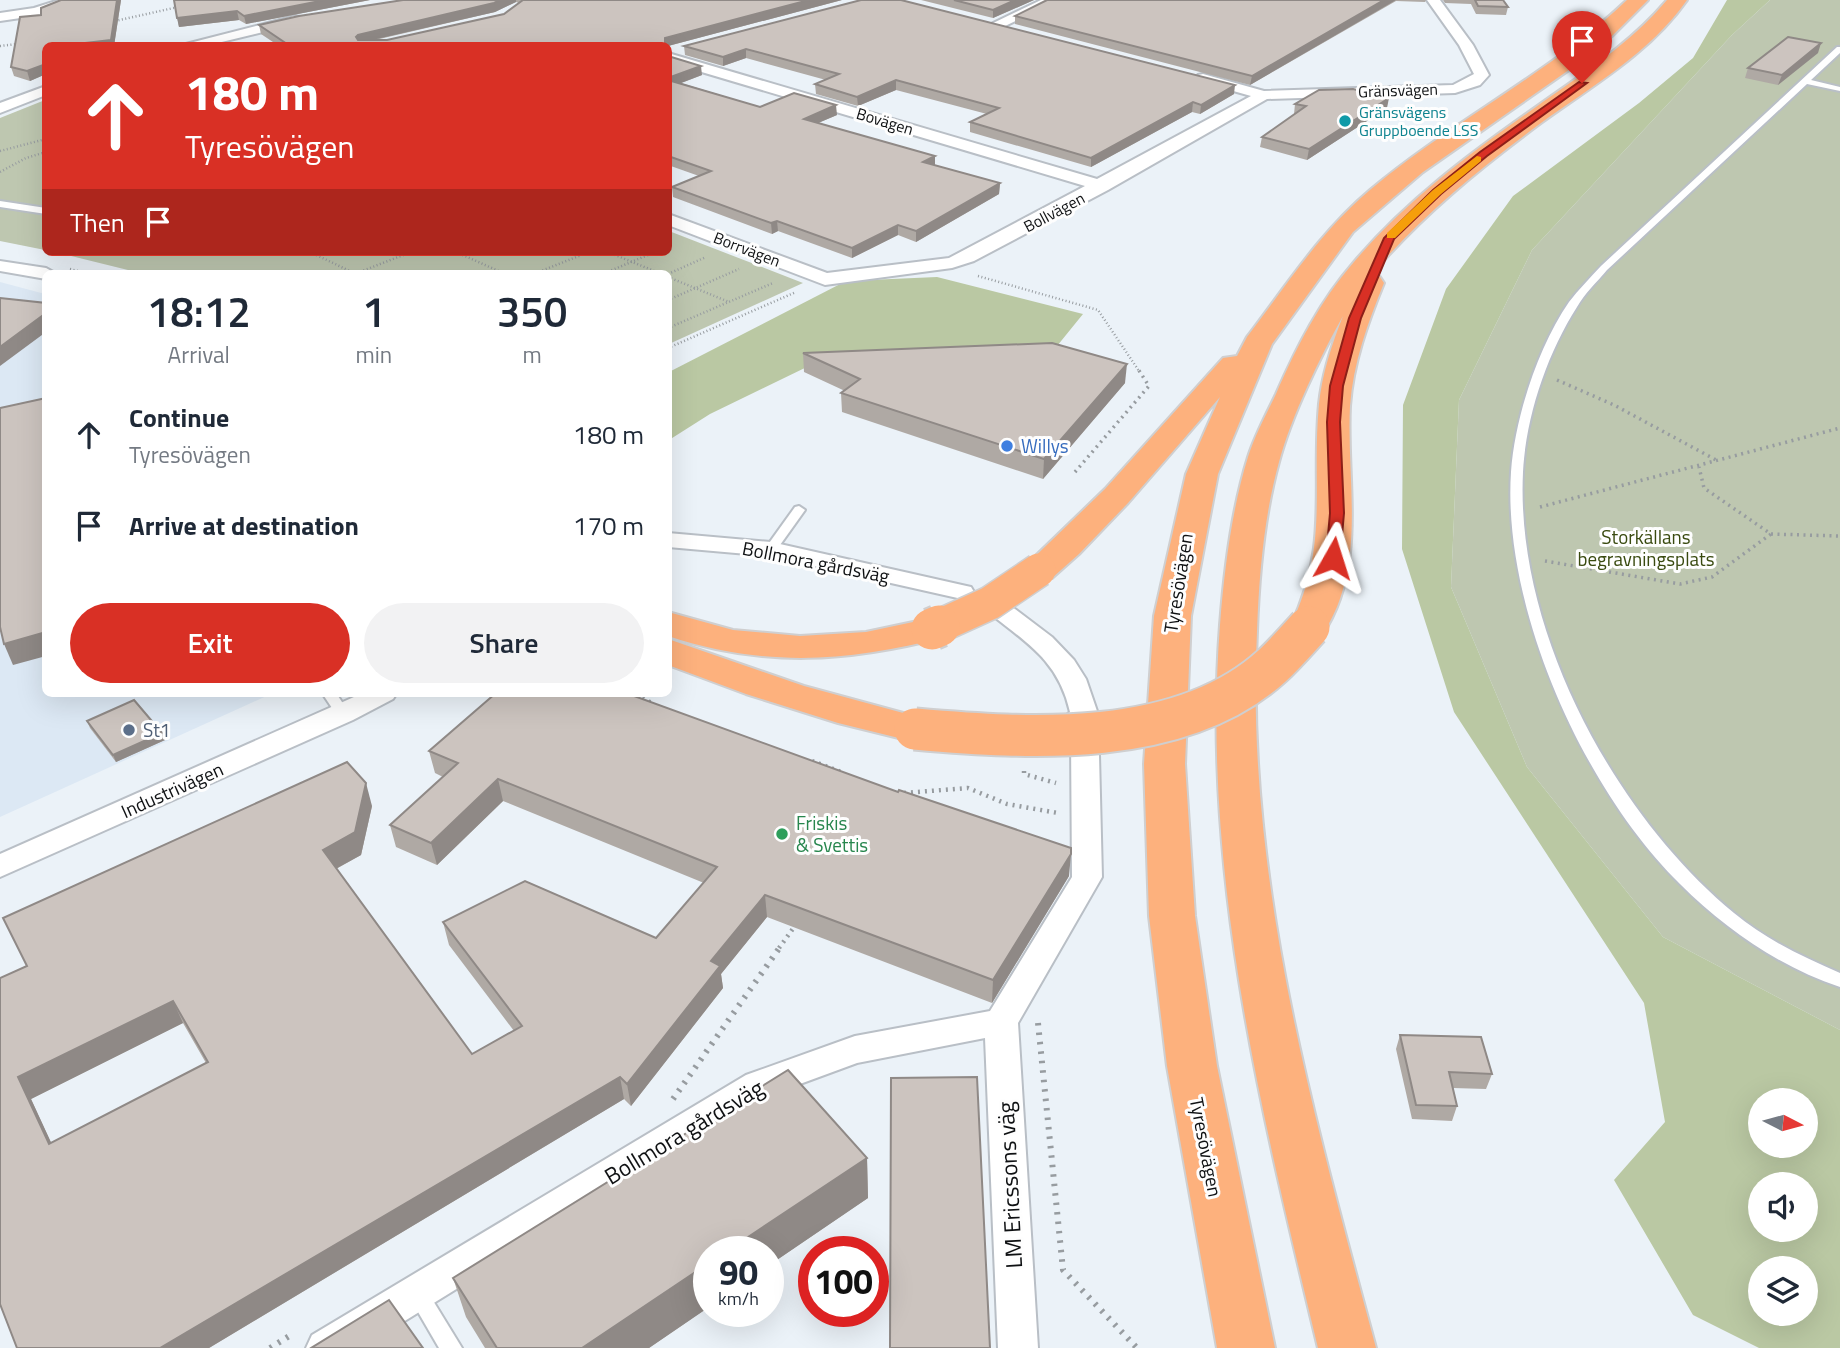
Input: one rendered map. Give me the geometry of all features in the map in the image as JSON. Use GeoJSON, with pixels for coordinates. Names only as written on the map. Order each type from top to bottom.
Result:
{"type":"FeatureCollection","features":[{"type":"Feature","properties":{"kind":"highway","name":"Tyresövägen"},"geometry":{"type":"LineString","coordinates":[[1246,1348],[1197,1100],[1167,866],[1166,740],[1169,640],[1179,567],[1193,500],[1233,388],[1261,335],[1307,270],[1345,226],[1415,165],[1590,45],[1638,0]]}},
{"type":"Feature","properties":{"kind":"highway"},"geometry":{"type":"LineString","coordinates":[[1348,1348],[1274,1038],[1244,868],[1234,718],[1241,566],[1262,463],[1307,356],[1339,299],[1389,238],[1437,192],[1483,154],[1628,50],[1677,0]]}},
{"type":"Feature","properties":{"kind":"highway"},"geometry":{"type":"LineString","coordinates":[[672,652],[744,681],[813,704],[915,729],[1024,738],[1069,737],[1162,722],[1200,709],[1236,692],[1292,650],[1309,627],[1323,596],[1335,544],[1336,386],[1355,318],[1389,238]]}},
{"type":"Feature","properties":{"kind":"highway"},"geometry":{"type":"LineString","coordinates":[[672,625],[690,632],[784,649],[867,645],[932,629],[990,603],[1039,570],[1099,518],[1211,387],[1261,335]]}},
{"type":"Feature","properties":{"kind":"street"},"geometry":{"type":"LineString","coordinates":[[0,17],[58,7],[72,0]]}},
{"type":"Feature","properties":{"kind":"street"},"geometry":{"type":"LineString","coordinates":[[1020,32],[989,24],[1052,0]]}},
{"type":"Feature","properties":{"kind":"street","name":"Gränsvägen"},"geometry":{"type":"LineString","coordinates":[[1184,74],[1265,95],[1455,89],[1475,82],[1482,75],[1466,45],[1433,0]]}},
{"type":"Feature","properties":{"kind":"street"},"geometry":{"type":"LineString","coordinates":[[199,42],[313,17]]}},
{"type":"Feature","properties":{"kind":"street"},"geometry":{"type":"LineString","coordinates":[[672,53],[691,46]]}},
{"type":"Feature","properties":{"kind":"street","name":"Bovägen"},"geometry":{"type":"LineString","coordinates":[[672,55],[1102,186]]}},
{"type":"Feature","properties":{"kind":"street"},"geometry":{"type":"LineString","coordinates":[[4,104],[42,91]]}},
{"type":"Feature","properties":{"kind":"street","name":"Bollvägen"},"geometry":{"type":"LineString","coordinates":[[825,279],[933,265],[968,257],[1265,95]]}},
{"type":"Feature","properties":{"kind":"street","name":"Borrvägen"},"geometry":{"type":"LineString","coordinates":[[672,221],[825,279]]}},
{"type":"Feature","properties":{"kind":"street"},"geometry":{"type":"LineString","coordinates":[[0,266],[42,274]]}},
{"type":"Feature","properties":{"kind":"street","name":"Bollmora gårdsväg"},"geometry":{"type":"LineString","coordinates":[[672,540],[771,550],[962,592]]}},
{"type":"Feature","properties":{"kind":"street"},"geometry":{"type":"LineString","coordinates":[[1001,1022],[1087,877],[1072,724],[1080,694],[1058,655],[1002,611]]}},
{"type":"Feature","properties":{"kind":"street","name":"Industrivägen"},"geometry":{"type":"LineString","coordinates":[[2,861],[336,704],[367,697]]}},
{"type":"Feature","properties":{"kind":"street","name":"Bollmora gårdsväg"},"geometry":{"type":"LineString","coordinates":[[316,1337],[418,1293],[758,1085],[855,1049],[1001,1022]]}},
{"type":"Feature","properties":{"kind":"street","name":"LM Ericssons väg"},"geometry":{"type":"LineString","coordinates":[[1001,1022],[1018,1348]]}},
{"type":"Feature","properties":{"kind":"lane"},"geometry":{"type":"LineString","coordinates":[[1840,49],[1604,268],[1571,307],[1540,374],[1522,437],[1517,473],[1518,513],[1524,557],[1539,631],[1574,719],[1600,767],[1638,823],[1678,872],[1728,919],[1787,957],[1840,980]]}},
{"type":"Feature","properties":{"kind":"lane"},"geometry":{"type":"LineString","coordinates":[[1804,81],[1840,89]]}},
{"type":"Feature","properties":{"kind":"lane"},"geometry":{"type":"LineString","coordinates":[[0,204],[42,210]]}},
{"type":"Feature","properties":{"kind":"lane"},"geometry":{"type":"LineString","coordinates":[[771,550],[799,510]]}},
{"type":"Feature","properties":{"kind":"lane"},"geometry":{"type":"LineString","coordinates":[[418,1293],[451,1348]]}},
{"type":"Feature","properties":{"kind":"path"},"geometry":{"type":"LineString","coordinates":[[112,22],[178,7]]}},
{"type":"Feature","properties":{"kind":"path"},"geometry":{"type":"LineString","coordinates":[[0,46],[23,43]]}},
{"type":"Feature","properties":{"kind":"path"},"geometry":{"type":"LineString","coordinates":[[0,151],[42,140]]}},
{"type":"Feature","properties":{"kind":"path"},"geometry":{"type":"LineString","coordinates":[[0,171],[42,154]]}},
{"type":"Feature","properties":{"kind":"path"},"geometry":{"type":"LineString","coordinates":[[319,256],[349,270]]}},
{"type":"Feature","properties":{"kind":"path"},"geometry":{"type":"LineString","coordinates":[[364,270],[401,256]]}},
{"type":"Feature","properties":{"kind":"path"},"geometry":{"type":"LineString","coordinates":[[465,256],[496,270]]}},
{"type":"Feature","properties":{"kind":"path"},"geometry":{"type":"LineString","coordinates":[[544,270],[579,256]]}},
{"type":"Feature","properties":{"kind":"path"},"geometry":{"type":"LineString","coordinates":[[618,256],[652,270]]}},
{"type":"Feature","properties":{"kind":"path"},"geometry":{"type":"LineString","coordinates":[[612,270],[646,256]]}},
{"type":"Feature","properties":{"kind":"path"},"geometry":{"type":"LineString","coordinates":[[672,273],[709,256]]}},
{"type":"Feature","properties":{"kind":"path"},"geometry":{"type":"LineString","coordinates":[[933,265],[1098,310],[1149,386],[1075,472]]}},
{"type":"Feature","properties":{"kind":"path"},"geometry":{"type":"LineString","coordinates":[[672,298],[739,268]]}},
{"type":"Feature","properties":{"kind":"path"},"geometry":{"type":"LineString","coordinates":[[672,277],[729,302]]}},
{"type":"Feature","properties":{"kind":"path"},"geometry":{"type":"LineString","coordinates":[[672,346],[825,279]]}},
{"type":"Feature","properties":{"kind":"path"},"geometry":{"type":"LineString","coordinates":[[672,326],[774,282]]}},
{"type":"Feature","properties":{"kind":"path"},"geometry":{"type":"LineString","coordinates":[[1540,374],[1614,405],[1720,461]]}},
{"type":"Feature","properties":{"kind":"path"},"geometry":{"type":"LineString","coordinates":[[1518,513],[1840,428]]}},
{"type":"Feature","properties":{"kind":"path"},"geometry":{"type":"LineString","coordinates":[[1699,467],[1704,488],[1771,534],[1840,536]]}},
{"type":"Feature","properties":{"kind":"path"},"geometry":{"type":"LineString","coordinates":[[1524,557],[1612,575],[1680,584],[1712,577],[1771,534]]}},
{"type":"Feature","properties":{"kind":"path"},"geometry":{"type":"LineString","coordinates":[[642,697],[654,706]]}},
{"type":"Feature","properties":{"kind":"path"},"geometry":{"type":"LineString","coordinates":[[806,759],[855,778]]}},
{"type":"Feature","properties":{"kind":"path"},"geometry":{"type":"LineString","coordinates":[[1024,760],[1024,774],[1044,778],[1065,792]]}},
{"type":"Feature","properties":{"kind":"path"},"geometry":{"type":"LineString","coordinates":[[902,793],[968,788],[1007,804],[1056,813],[1064,811]]}},
{"type":"Feature","properties":{"kind":"path"},"geometry":{"type":"LineString","coordinates":[[670,1104],[800,918]]}},
{"type":"Feature","properties":{"kind":"path"},"geometry":{"type":"LineString","coordinates":[[1032,970],[1063,1270],[1137,1348]]}},
{"type":"Feature","properties":{"kind":"path"},"geometry":{"type":"LineString","coordinates":[[270,1348],[316,1337]]}},
{"type":"Feature","properties":{"kind":"shaded area"},"geometry":{"type":"Polygon","coordinates":[[[0,282],[42,293],[42,697],[264,697],[0,817],[0,282]]]}},
{"type":"Feature","properties":{"kind":"green space"},"geometry":{"type":"Polygon","coordinates":[[[1727,0],[1770,0],[1732,35],[1532,250],[1459,400],[1451,587],[1527,767],[1663,937],[1840,1030],[1840,1348],[1759,1348],[1693,1315],[1614,1180],[1665,1122],[1644,1003],[1454,712],[1402,549],[1403,405],[1446,289],[1513,196],[1639,103],[1693,58],[1727,0]]]}},
{"type":"Feature","properties":{"kind":"green space","name":"Storkällans begravningsplats"},"geometry":{"type":"Polygon","coordinates":[[[1770,0],[1840,0],[1840,1030],[1663,937],[1527,767],[1451,587],[1459,400],[1532,250],[1732,35],[1770,0]]]}},
{"type":"Feature","properties":{"kind":"green space"},"geometry":{"type":"Polygon","coordinates":[[[42,101],[42,249],[0,241],[0,118],[42,101]]]}},
{"type":"Feature","properties":{"kind":"green space"},"geometry":{"type":"Polygon","coordinates":[[[672,232],[803,283],[672,343],[672,270],[128,270],[71,256],[672,256],[672,232]]]}},
{"type":"Feature","properties":{"kind":"green space"},"geometry":{"type":"Polygon","coordinates":[[[937,277],[1083,314],[1053,351],[813,364],[710,414],[672,438],[672,370],[846,281],[937,277]]]}},
{"type":"Feature","properties":{"kind":"building"},"geometry":{"type":"Polygon","coordinates":[[[61,0],[117,0],[111,40],[42,42],[42,65],[27,71],[11,67],[20,17],[41,15],[41,8],[61,0]]]}},
{"type":"Feature","properties":{"kind":"building"},"geometry":{"type":"Polygon","coordinates":[[[174,0],[325,0],[244,16],[237,11],[177,18],[174,0]]]}},
{"type":"Feature","properties":{"kind":"building"},"geometry":{"type":"Polygon","coordinates":[[[403,0],[500,0],[356,37],[358,40],[387,40],[504,14],[523,0],[809,0],[665,38],[665,42],[284,42],[259,25],[403,0]]]}},
{"type":"Feature","properties":{"kind":"building"},"geometry":{"type":"Polygon","coordinates":[[[861,0],[901,0],[1235,85],[1201,105],[1193,102],[1091,158],[970,122],[999,108],[896,80],[857,97],[815,84],[839,74],[746,49],[723,57],[684,46],[861,0]]]}},
{"type":"Feature","properties":{"kind":"building"},"geometry":{"type":"Polygon","coordinates":[[[954,0],[1015,0],[993,10],[954,0]]]}},
{"type":"Feature","properties":{"kind":"building"},"geometry":{"type":"Polygon","coordinates":[[[1047,0],[1384,0],[1252,76],[1015,16],[1047,0]]]}},
{"type":"Feature","properties":{"kind":"building"},"geometry":{"type":"Polygon","coordinates":[[[1475,0],[1503,0],[1508,7],[1478,6],[1475,0]]]}},
{"type":"Feature","properties":{"kind":"building"},"geometry":{"type":"Polygon","coordinates":[[[1788,37],[1821,43],[1782,75],[1748,68],[1788,37]]]}},
{"type":"Feature","properties":{"kind":"building"},"geometry":{"type":"Polygon","coordinates":[[[672,57],[701,66],[672,77],[672,57]]]}},
{"type":"Feature","properties":{"kind":"building"},"geometry":{"type":"Polygon","coordinates":[[[672,81],[760,107],[794,93],[836,105],[804,119],[935,156],[923,162],[1000,183],[916,231],[898,225],[852,248],[777,221],[771,223],[672,187],[711,171],[672,157],[672,81]]]}},
{"type":"Feature","properties":{"kind":"building"},"geometry":{"type":"Polygon","coordinates":[[[1353,89],[1389,98],[1309,149],[1262,137],[1306,106],[1295,104],[1319,90],[1353,89]]]}},
{"type":"Feature","properties":{"kind":"building"},"geometry":{"type":"Polygon","coordinates":[[[0,298],[42,303],[42,316],[0,347],[0,298]]]}},
{"type":"Feature","properties":{"kind":"building","name":"Willys"},"geometry":{"type":"Polygon","coordinates":[[[1052,343],[1127,364],[1044,459],[841,393],[860,379],[803,353],[1052,343]]]}},
{"type":"Feature","properties":{"kind":"building"},"geometry":{"type":"Polygon","coordinates":[[[42,399],[42,633],[4,644],[0,627],[0,408],[42,399]]]}},
{"type":"Feature","properties":{"kind":"building"},"geometry":{"type":"Polygon","coordinates":[[[491,697],[637,697],[898,792],[899,790],[1071,848],[1071,854],[993,980],[765,895],[711,961],[720,966],[627,1084],[620,1077],[160,1348],[17,1348],[0,1304],[0,978],[27,966],[3,918],[347,762],[366,783],[355,832],[323,850],[472,1054],[522,1026],[443,922],[525,881],[656,938],[717,867],[498,779],[431,843],[390,825],[458,763],[429,751],[491,697]],[[173,1001],[18,1077],[49,1144],[208,1062],[173,1001]]]}},
{"type":"Feature","properties":{"kind":"building"},"geometry":{"type":"Polygon","coordinates":[[[134,700],[162,733],[113,755],[87,721],[134,700]]]}},
{"type":"Feature","properties":{"kind":"building"},"geometry":{"type":"Polygon","coordinates":[[[1400,1035],[1481,1037],[1492,1074],[1449,1072],[1457,1106],[1416,1105],[1400,1035]]]}},
{"type":"Feature","properties":{"kind":"building"},"geometry":{"type":"Polygon","coordinates":[[[788,1070],[867,1158],[750,1236],[693,1236],[693,1274],[582,1348],[497,1348],[453,1278],[788,1070]]]}},
{"type":"Feature","properties":{"kind":"building"},"geometry":{"type":"Polygon","coordinates":[[[977,1077],[990,1348],[890,1348],[891,1078],[977,1077]]]}},
{"type":"Feature","properties":{"kind":"building"},"geometry":{"type":"Polygon","coordinates":[[[389,1300],[423,1348],[311,1348],[389,1300]]]}},
{"type":"Feature","properties":{"kind":"slow traffic"},"geometry":{"type":"LineString","coordinates":[[1391,236],[1477,159]]}},
{"type":"Feature","properties":{"kind":"place","name":"Gränsvägens Gruppboende LSS"},"geometry":{"type":"Point","coordinates":[1345,121]}},
{"type":"Feature","properties":{"kind":"place","name":"Willys"},"geometry":{"type":"Point","coordinates":[1007,446]}},
{"type":"Feature","properties":{"kind":"place","name":"St1"},"geometry":{"type":"Point","coordinates":[129,730]}},
{"type":"Feature","properties":{"kind":"place","name":"Friskis & Svettis"},"geometry":{"type":"Point","coordinates":[782,834]}},
{"type":"Feature","properties":{"kind":"route"},"geometry":{"type":"LineString","coordinates":[[1333,558],[1337,513],[1334,422],[1336,386],[1355,318],[1389,238],[1437,192],[1483,154],[1582,83]]}}]}
